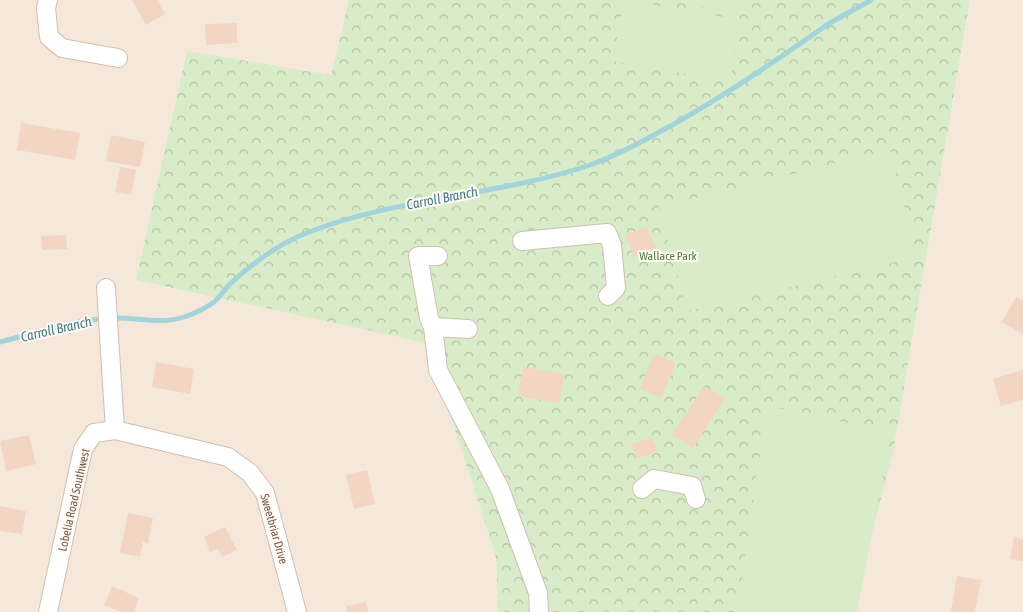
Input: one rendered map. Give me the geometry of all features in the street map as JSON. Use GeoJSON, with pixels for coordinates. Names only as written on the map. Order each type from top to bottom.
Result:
{"type":"FeatureCollection","features":[{"type":"Feature","properties":{"kind":"street"},"geometry":{"type":"LineString","coordinates":[[48,0],[46,8],[49,37],[62,48],[118,58]]}},
{"type":"Feature","properties":{"kind":"street"},"geometry":{"type":"LineString","coordinates":[[522,241],[607,233],[612,245],[616,288],[608,296]]}},
{"type":"Feature","properties":{"kind":"street"},"geometry":{"type":"LineString","coordinates":[[438,256],[418,256],[429,318],[433,327],[438,370],[500,489],[538,593],[539,612]]}},
{"type":"Feature","properties":{"kind":"street"},"geometry":{"type":"LineString","coordinates":[[106,288],[115,430]]}},
{"type":"Feature","properties":{"kind":"street"},"geometry":{"type":"LineString","coordinates":[[433,327],[468,329]]}},
{"type":"Feature","properties":{"kind":"street","name":"Lobelia Road Southwest"},"geometry":{"type":"LineString","coordinates":[[48,612],[83,449],[94,433],[115,430]]}},
{"type":"Feature","properties":{"kind":"street","name":"Sweetbriar Drive"},"geometry":{"type":"LineString","coordinates":[[115,430],[228,457],[250,473],[265,493],[297,612]]}},
{"type":"Feature","properties":{"kind":"street"},"geometry":{"type":"LineString","coordinates":[[642,489],[654,479],[692,486],[696,499]]}},
{"type":"Feature","properties":{"kind":"shaded area"},"geometry":{"type":"Polygon","coordinates":[[[0,0],[349,0],[331,75],[427,343],[496,558],[498,612],[0,612],[0,0]]]}},
{"type":"Feature","properties":{"kind":"shaded area"},"geometry":{"type":"Polygon","coordinates":[[[970,0],[1023,0],[1023,612],[852,612],[893,453],[970,0]]]}},
{"type":"Feature","properties":{"kind":"green space","name":"Wallace Park"},"geometry":{"type":"Polygon","coordinates":[[[349,0],[970,0],[893,453],[852,612],[498,612],[496,558],[427,343],[136,280],[187,51],[331,75],[349,0]]]}},
{"type":"Feature","properties":{"kind":"green space"},"geometry":{"type":"Polygon","coordinates":[[[624,0],[741,20],[730,82],[613,61],[624,0]]]}},
{"type":"Feature","properties":{"kind":"green space"},"geometry":{"type":"Polygon","coordinates":[[[664,0],[739,0],[736,13],[664,0]]]}},
{"type":"Feature","properties":{"kind":"green space"},"geometry":{"type":"Polygon","coordinates":[[[890,150],[917,257],[687,311],[659,207],[890,150]]]}},
{"type":"Feature","properties":{"kind":"green space"},"geometry":{"type":"Polygon","coordinates":[[[767,406],[891,432],[857,612],[737,612],[767,406]]]}},
{"type":"Feature","properties":{"kind":"building"},"geometry":{"type":"Polygon","coordinates":[[[132,0],[157,0],[165,14],[146,25],[132,0]]]}},
{"type":"Feature","properties":{"kind":"building"},"geometry":{"type":"Polygon","coordinates":[[[237,23],[237,43],[206,45],[205,24],[237,23]]]}},
{"type":"Feature","properties":{"kind":"building"},"geometry":{"type":"Polygon","coordinates":[[[21,123],[80,133],[75,160],[17,150],[21,123]]]}},
{"type":"Feature","properties":{"kind":"building"},"geometry":{"type":"Polygon","coordinates":[[[111,135],[145,142],[140,167],[106,161],[111,135]]]}},
{"type":"Feature","properties":{"kind":"building"},"geometry":{"type":"Polygon","coordinates":[[[120,167],[136,170],[131,195],[115,192],[120,167]]]}},
{"type":"Feature","properties":{"kind":"building"},"geometry":{"type":"Polygon","coordinates":[[[647,227],[656,249],[634,257],[625,235],[647,227]]]}},
{"type":"Feature","properties":{"kind":"building"},"geometry":{"type":"Polygon","coordinates":[[[66,235],[67,249],[42,250],[41,236],[66,235]]]}},
{"type":"Feature","properties":{"kind":"building"},"geometry":{"type":"Polygon","coordinates":[[[1016,297],[1023,301],[1023,334],[1002,322],[1016,297]]]}},
{"type":"Feature","properties":{"kind":"building"},"geometry":{"type":"Polygon","coordinates":[[[654,354],[676,363],[661,398],[640,389],[654,354]]]}},
{"type":"Feature","properties":{"kind":"building"},"geometry":{"type":"Polygon","coordinates":[[[156,362],[194,369],[190,394],[152,387],[156,362]]]}},
{"type":"Feature","properties":{"kind":"building"},"geometry":{"type":"Polygon","coordinates":[[[523,367],[564,374],[559,403],[518,396],[523,367]]]}},
{"type":"Feature","properties":{"kind":"building"},"geometry":{"type":"Polygon","coordinates":[[[1023,370],[1023,400],[1001,406],[993,379],[1023,370]]]}},
{"type":"Feature","properties":{"kind":"building"},"geometry":{"type":"Polygon","coordinates":[[[704,386],[725,399],[693,448],[672,435],[704,386]]]}},
{"type":"Feature","properties":{"kind":"building"},"geometry":{"type":"Polygon","coordinates":[[[29,435],[36,464],[6,471],[0,441],[29,435]]]}},
{"type":"Feature","properties":{"kind":"building"},"geometry":{"type":"Polygon","coordinates":[[[652,437],[657,452],[636,459],[631,444],[652,437]]]}},
{"type":"Feature","properties":{"kind":"building"},"geometry":{"type":"Polygon","coordinates":[[[367,470],[375,504],[354,509],[346,475],[367,470]]]}},
{"type":"Feature","properties":{"kind":"building"},"geometry":{"type":"Polygon","coordinates":[[[0,506],[26,511],[22,534],[0,531],[0,506]]]}},
{"type":"Feature","properties":{"kind":"building"},"geometry":{"type":"Polygon","coordinates":[[[128,513],[153,518],[148,543],[143,542],[140,557],[120,553],[128,513]]]}},
{"type":"Feature","properties":{"kind":"building"},"geometry":{"type":"Polygon","coordinates":[[[225,527],[237,550],[222,557],[218,548],[210,552],[204,537],[225,527]]]}},
{"type":"Feature","properties":{"kind":"building"},"geometry":{"type":"Polygon","coordinates":[[[1014,537],[1023,539],[1023,561],[1010,559],[1014,537]]]}},
{"type":"Feature","properties":{"kind":"building"},"geometry":{"type":"Polygon","coordinates":[[[957,576],[981,580],[975,612],[951,612],[957,576]]]}},
{"type":"Feature","properties":{"kind":"building"},"geometry":{"type":"Polygon","coordinates":[[[112,586],[139,598],[134,612],[121,612],[104,605],[112,586]]]}},
{"type":"Feature","properties":{"kind":"building"},"geometry":{"type":"Polygon","coordinates":[[[366,602],[368,612],[347,612],[346,606],[366,602]]]}},
{"type":"Feature","properties":{"kind":"waterway","name":"Carroll Branch"},"geometry":{"type":"LineString","coordinates":[[0,342],[83,321],[112,318],[166,320],[184,317],[214,302],[248,268],[267,254],[298,236],[343,220],[378,211],[520,184],[590,165],[645,140],[704,107],[827,25],[871,0]]}}]}
